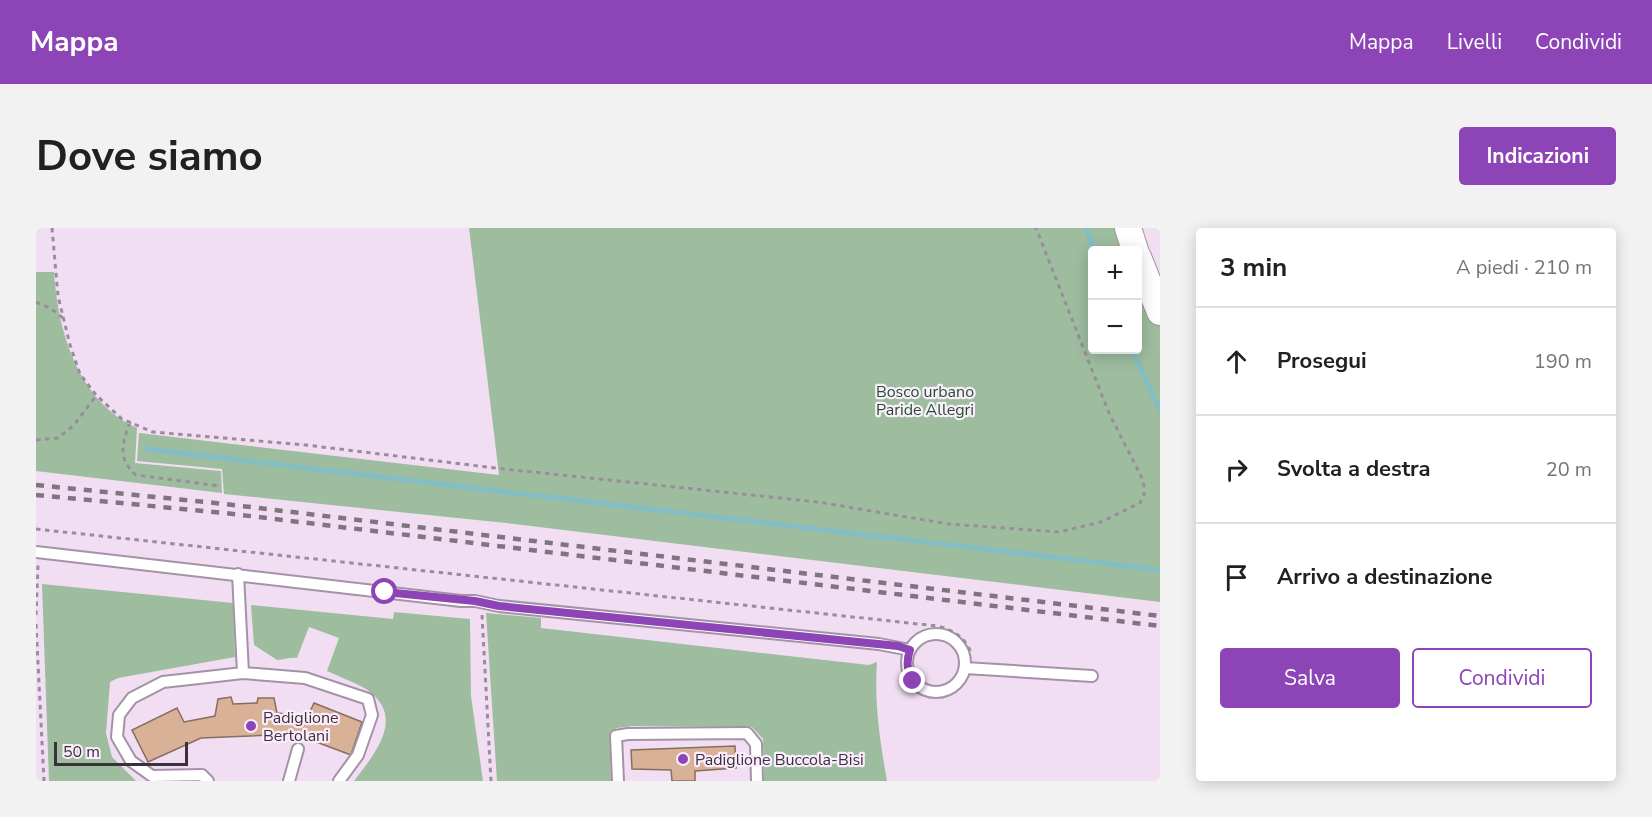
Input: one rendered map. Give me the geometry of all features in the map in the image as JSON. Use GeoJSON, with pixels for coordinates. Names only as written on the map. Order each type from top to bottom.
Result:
{"type":"FeatureCollection","features":[{"type":"Feature","properties":{"kind":"street"},"geometry":{"type":"LineString","coordinates":[[1128,228],[1134,246]]}},
{"type":"Feature","properties":{"kind":"street"},"geometry":{"type":"LineString","coordinates":[[1142,269],[1160,312]]}},
{"type":"Feature","properties":{"kind":"lane"},"geometry":{"type":"LineString","coordinates":[[38,552],[482,603],[822,637],[898,646],[910,650]]}},
{"type":"Feature","properties":{"kind":"lane"},"geometry":{"type":"LineString","coordinates":[[238,574],[243,673]]}},
{"type":"Feature","properties":{"kind":"lane"},"geometry":{"type":"LineString","coordinates":[[938,634],[956,642],[962,649],[970,668],[956,685],[939,693],[929,692],[913,681],[908,673],[907,663],[910,650],[920,639],[938,634]]}},
{"type":"Feature","properties":{"kind":"lane"},"geometry":{"type":"LineString","coordinates":[[970,668],[1092,676]]}},
{"type":"Feature","properties":{"kind":"lane"},"geometry":{"type":"LineString","coordinates":[[208,781],[202,775],[152,776],[131,761],[117,737],[119,715],[132,698],[163,682],[243,673],[305,678],[368,699],[372,715],[358,755],[339,781]]}},
{"type":"Feature","properties":{"kind":"lane"},"geometry":{"type":"LineString","coordinates":[[618,781],[616,736],[747,733],[756,744],[757,781]]}},
{"type":"Feature","properties":{"kind":"lane"},"geometry":{"type":"LineString","coordinates":[[289,781],[298,749]]}},
{"type":"Feature","properties":{"kind":"path"},"geometry":{"type":"LineString","coordinates":[[52,228],[58,296],[70,345],[81,374],[96,395],[122,419],[153,432],[306,445],[495,468],[818,502],[949,524],[1059,532],[1091,525],[1124,512],[1140,503],[1144,495],[1144,486],[1110,413],[1036,228]]}},
{"type":"Feature","properties":{"kind":"path"},"geometry":{"type":"LineString","coordinates":[[36,302],[50,308],[63,318]]}},
{"type":"Feature","properties":{"kind":"path"},"geometry":{"type":"LineString","coordinates":[[36,440],[58,438],[74,425],[96,395]]}},
{"type":"Feature","properties":{"kind":"path"},"geometry":{"type":"LineString","coordinates":[[130,422],[122,454],[126,466],[136,475],[220,486]]}},
{"type":"Feature","properties":{"kind":"path"},"geometry":{"type":"LineString","coordinates":[[36,529],[938,626],[957,633],[964,640],[974,658],[970,668]]}},
{"type":"Feature","properties":{"kind":"path"},"geometry":{"type":"LineString","coordinates":[[36,615],[38,552]]}},
{"type":"Feature","properties":{"kind":"path"},"geometry":{"type":"LineString","coordinates":[[482,603],[490,781]]}},
{"type":"Feature","properties":{"kind":"path"},"geometry":{"type":"LineString","coordinates":[[36,624],[44,781]]}},
{"type":"Feature","properties":{"kind":"green space","name":"Bosco urbano Paride Allegri"},"geometry":{"type":"Polygon","coordinates":[[[469,228],[1140,228],[1160,285],[1160,602],[506,523],[224,494],[222,469],[137,461],[139,433],[499,475],[469,228]]]}},
{"type":"Feature","properties":{"kind":"green space"},"geometry":{"type":"Polygon","coordinates":[[[36,272],[54,272],[60,318],[66,341],[86,383],[100,401],[117,416],[137,428],[135,463],[221,471],[222,493],[36,471],[36,272]]]}},
{"type":"Feature","properties":{"kind":"green space"},"geometry":{"type":"Polygon","coordinates":[[[42,584],[233,603],[235,657],[118,678],[110,682],[106,733],[112,757],[136,781],[49,781],[42,584]]]}},
{"type":"Feature","properties":{"kind":"green space"},"geometry":{"type":"Polygon","coordinates":[[[251,605],[393,619],[394,612],[470,619],[471,696],[483,781],[354,781],[378,747],[383,735],[386,723],[384,711],[378,700],[366,689],[327,671],[339,638],[309,627],[297,658],[280,660],[254,645],[251,605]]]}},
{"type":"Feature","properties":{"kind":"green space"},"geometry":{"type":"Polygon","coordinates":[[[486,613],[541,618],[541,628],[869,665],[877,662],[877,707],[887,781],[764,781],[763,739],[752,727],[633,726],[617,728],[610,732],[611,781],[497,781],[486,613]]]}},
{"type":"Feature","properties":{"kind":"building","name":"Padiglione Bertolani"},"geometry":{"type":"Polygon","coordinates":[[[231,697],[233,704],[257,703],[258,698],[274,698],[277,713],[308,716],[314,703],[362,722],[351,755],[295,734],[201,738],[148,762],[132,730],[177,708],[184,722],[215,716],[218,699],[231,697]]]}},
{"type":"Feature","properties":{"kind":"building","name":"Padiglione Buccola-Bisi"},"geometry":{"type":"Polygon","coordinates":[[[735,746],[736,768],[695,771],[695,781],[672,781],[671,770],[632,769],[631,750],[735,746]]]}},
{"type":"Feature","properties":{"kind":"waterway"},"geometry":{"type":"LineString","coordinates":[[1087,228],[1092,246]]}},
{"type":"Feature","properties":{"kind":"waterway"},"geometry":{"type":"LineString","coordinates":[[1134,354],[1160,410]]}},
{"type":"Feature","properties":{"kind":"waterway"},"geometry":{"type":"LineString","coordinates":[[147,449],[1160,570]]}},
{"type":"Feature","properties":{"kind":"railway"},"geometry":{"type":"LineString","coordinates":[[36,485],[225,504],[1160,616]]}},
{"type":"Feature","properties":{"kind":"railway"},"geometry":{"type":"LineString","coordinates":[[36,495],[225,513],[1160,626]]}},
{"type":"Feature","properties":{"kind":"place","name":"Padiglione Bertolani"},"geometry":{"type":"Point","coordinates":[251,726]}},
{"type":"Feature","properties":{"kind":"place","name":"Padiglione Buccola-Bisi"},"geometry":{"type":"Point","coordinates":[683,759]}},
{"type":"Feature","properties":{"kind":"route"},"geometry":{"type":"LineString","coordinates":[[385,592],[475,601],[499,606],[898,646],[910,650],[907,663],[908,673],[913,681]]}}]}
